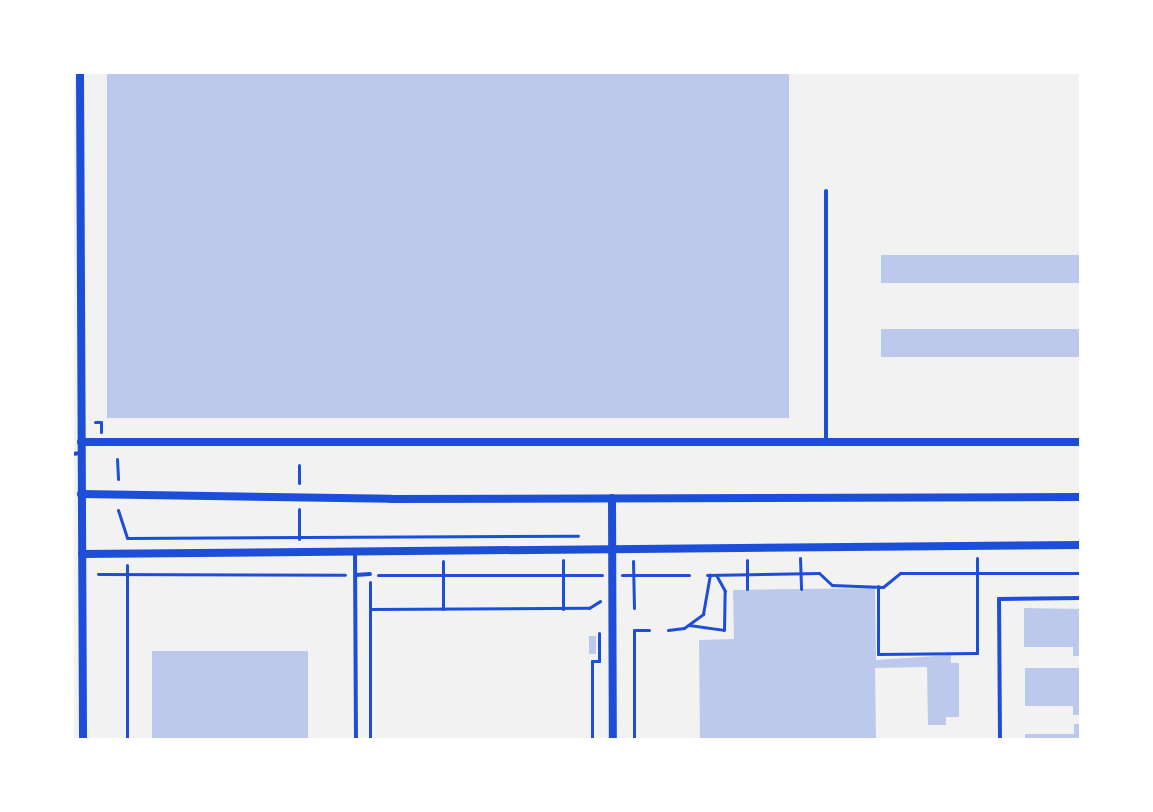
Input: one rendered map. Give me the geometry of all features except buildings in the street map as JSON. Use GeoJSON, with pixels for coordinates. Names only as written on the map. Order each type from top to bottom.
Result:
{"type":"FeatureCollection","features":[{"type":"Feature","properties":{"kind":"street"},"geometry":{"type":"LineString","coordinates":[[80,72],[76,116],[81,442],[77,454],[81,494],[77,542],[82,554],[83,740]]}},
{"type":"Feature","properties":{"kind":"street"},"geometry":{"type":"LineString","coordinates":[[81,442],[1081,442]]}},
{"type":"Feature","properties":{"kind":"street"},"geometry":{"type":"LineString","coordinates":[[81,494],[612,498],[1081,497]]}},
{"type":"Feature","properties":{"kind":"street"},"geometry":{"type":"LineString","coordinates":[[612,498],[613,740]]}},
{"type":"Feature","properties":{"kind":"street"},"geometry":{"type":"LineString","coordinates":[[82,554],[1081,545]]}},
{"type":"Feature","properties":{"kind":"lane"},"geometry":{"type":"LineString","coordinates":[[826,191],[826,442]]}},
{"type":"Feature","properties":{"kind":"lane"},"geometry":{"type":"LineString","coordinates":[[355,552],[356,740]]}},
{"type":"Feature","properties":{"kind":"lane"},"geometry":{"type":"LineString","coordinates":[[356,575],[370,574]]}},
{"type":"Feature","properties":{"kind":"lane"},"geometry":{"type":"LineString","coordinates":[[1000,740],[999,599],[1081,598]]}},
{"type":"Feature","properties":{"kind":"path"},"geometry":{"type":"LineString","coordinates":[[95,422],[101,422],[101,432]]}},
{"type":"Feature","properties":{"kind":"path"},"geometry":{"type":"LineString","coordinates":[[117,459],[118,479]]}},
{"type":"Feature","properties":{"kind":"path"},"geometry":{"type":"LineString","coordinates":[[299,465],[299,483]]}},
{"type":"Feature","properties":{"kind":"path"},"geometry":{"type":"LineString","coordinates":[[299,509],[299,538]]}},
{"type":"Feature","properties":{"kind":"path"},"geometry":{"type":"LineString","coordinates":[[118,510],[127,538],[578,536]]}},
{"type":"Feature","properties":{"kind":"path"},"geometry":{"type":"LineString","coordinates":[[800,558],[801,589]]}},
{"type":"Feature","properties":{"kind":"path"},"geometry":{"type":"LineString","coordinates":[[878,586],[878,654],[977,653],[977,558]]}},
{"type":"Feature","properties":{"kind":"path"},"geometry":{"type":"LineString","coordinates":[[443,560],[443,609]]}},
{"type":"Feature","properties":{"kind":"path"},"geometry":{"type":"LineString","coordinates":[[563,560],[563,609]]}},
{"type":"Feature","properties":{"kind":"path"},"geometry":{"type":"LineString","coordinates":[[747,560],[747,589]]}},
{"type":"Feature","properties":{"kind":"path"},"geometry":{"type":"LineString","coordinates":[[299,561],[299,576]]}},
{"type":"Feature","properties":{"kind":"path"},"geometry":{"type":"LineString","coordinates":[[633,561],[634,608]]}},
{"type":"Feature","properties":{"kind":"path"},"geometry":{"type":"LineString","coordinates":[[127,562],[127,740]]}},
{"type":"Feature","properties":{"kind":"path"},"geometry":{"type":"LineString","coordinates":[[335,575],[342,567]]}},
{"type":"Feature","properties":{"kind":"path"},"geometry":{"type":"LineString","coordinates":[[689,625],[707,606],[708,575],[819,573],[832,585],[878,586],[888,584],[900,573],[1081,573]]}},
{"type":"Feature","properties":{"kind":"path"},"geometry":{"type":"LineString","coordinates":[[98,574],[127,577],[345,575]]}},
{"type":"Feature","properties":{"kind":"path"},"geometry":{"type":"LineString","coordinates":[[370,740],[370,574],[689,575]]}},
{"type":"Feature","properties":{"kind":"path"},"geometry":{"type":"LineString","coordinates":[[668,630],[689,625],[724,630],[725,591],[716,575]]}},
{"type":"Feature","properties":{"kind":"path"},"geometry":{"type":"LineString","coordinates":[[370,609],[594,608],[600,601]]}},
{"type":"Feature","properties":{"kind":"path"},"geometry":{"type":"LineString","coordinates":[[634,740],[634,630],[649,630]]}},
{"type":"Feature","properties":{"kind":"path"},"geometry":{"type":"LineString","coordinates":[[592,740],[592,661],[599,661],[599,633]]}},
{"type":"Feature","properties":{"kind":"path"},"geometry":{"type":"LineString","coordinates":[[625,638],[634,638]]}},
{"type":"Feature","properties":{"kind":"path"},"geometry":{"type":"LineString","coordinates":[[592,716],[604,716]]}}]}
